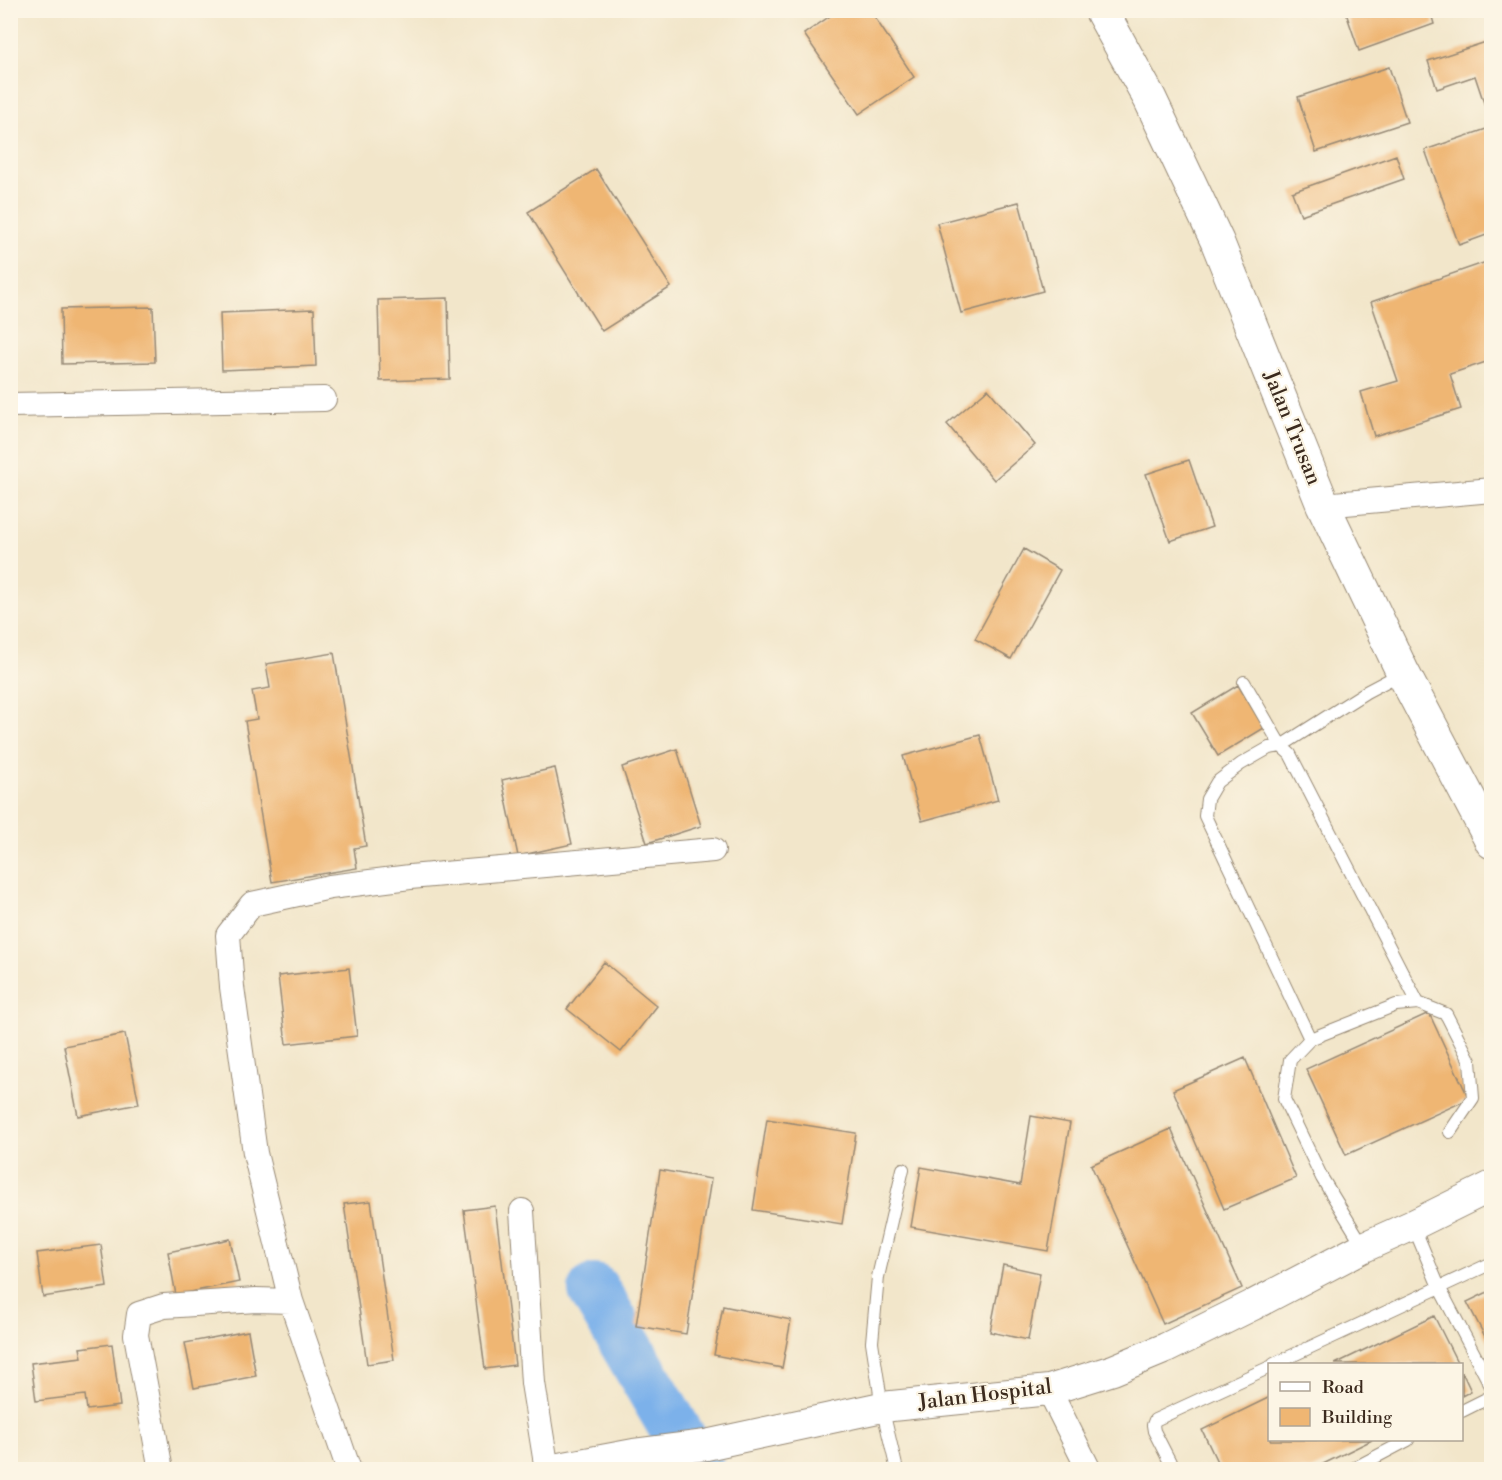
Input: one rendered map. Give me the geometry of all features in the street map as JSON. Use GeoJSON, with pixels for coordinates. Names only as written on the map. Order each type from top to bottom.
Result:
{"type":"FeatureCollection","features":[{"type":"Feature","properties":{"kind":"main road","name":"Jalan Trusan"},"geometry":{"type":"LineString","coordinates":[[1101,10],[1150,99],[1217,241],[1323,505],[1403,673],[1491,842]]}},
{"type":"Feature","properties":{"kind":"street"},"geometry":{"type":"LineString","coordinates":[[10,405],[324,399]]}},
{"type":"Feature","properties":{"kind":"street"},"geometry":{"type":"LineString","coordinates":[[1323,505],[1491,490]]}},
{"type":"Feature","properties":{"kind":"street"},"geometry":{"type":"LineString","coordinates":[[349,1470],[291,1301],[255,1153],[232,987],[228,935],[252,904],[330,887],[410,877],[713,850]]}},
{"type":"Feature","properties":{"kind":"street","name":"Jalan Hospital"},"geometry":{"type":"LineString","coordinates":[[547,1470],[634,1454],[706,1445],[882,1407],[1049,1390],[1113,1370],[1166,1348],[1364,1247],[1491,1186]]}},
{"type":"Feature","properties":{"kind":"street"},"geometry":{"type":"LineString","coordinates":[[522,1211],[533,1383],[547,1470]]}},
{"type":"Feature","properties":{"kind":"street"},"geometry":{"type":"LineString","coordinates":[[161,1470],[136,1335],[139,1314],[164,1306],[256,1300],[291,1301]]}},
{"type":"Feature","properties":{"kind":"street"},"geometry":{"type":"LineString","coordinates":[[1049,1390],[1089,1470]]}},
{"type":"Feature","properties":{"kind":"lane"},"geometry":{"type":"LineString","coordinates":[[1310,1039],[1205,816],[1207,799],[1216,782],[1241,764],[1269,748],[1281,746],[1366,692],[1403,673]]}},
{"type":"Feature","properties":{"kind":"lane"},"geometry":{"type":"LineString","coordinates":[[1244,682],[1281,746],[1290,754],[1418,1003]]}},
{"type":"Feature","properties":{"kind":"lane"},"geometry":{"type":"LineString","coordinates":[[1364,1247],[1323,1178],[1284,1099],[1290,1060],[1310,1039],[1396,1005],[1418,1003],[1446,1014],[1470,1061],[1473,1098],[1450,1132]]}},
{"type":"Feature","properties":{"kind":"lane"},"geometry":{"type":"LineString","coordinates":[[897,1470],[882,1407],[872,1342],[878,1277],[903,1169]]}},
{"type":"Feature","properties":{"kind":"lane"},"geometry":{"type":"LineString","coordinates":[[1413,1225],[1439,1287],[1491,1388]]}},
{"type":"Feature","properties":{"kind":"lane"},"geometry":{"type":"LineString","coordinates":[[1278,1363],[1491,1263]]}},
{"type":"Feature","properties":{"kind":"lane"},"geometry":{"type":"LineString","coordinates":[[1173,1470],[1154,1431],[1155,1420],[1268,1367]]}},
{"type":"Feature","properties":{"kind":"lane"},"geometry":{"type":"LineString","coordinates":[[1463,1410],[1491,1395]]}},
{"type":"Feature","properties":{"kind":"lane"},"geometry":{"type":"LineString","coordinates":[[1351,1470],[1406,1441]]}},
{"type":"Feature","properties":{"kind":"water"},"geometry":{"type":"Polygon","coordinates":[[[711,1462],[715,1469],[682,1470],[682,1468],[711,1462]]]}},
{"type":"Feature","properties":{"kind":"building"},"geometry":{"type":"Polygon","coordinates":[[[839,10],[870,10],[914,77],[859,114],[804,34],[839,10]]]}},
{"type":"Feature","properties":{"kind":"building"},"geometry":{"type":"Polygon","coordinates":[[[1345,10],[1430,10],[1434,24],[1359,51],[1345,10]]]}},
{"type":"Feature","properties":{"kind":"building"},"geometry":{"type":"Polygon","coordinates":[[[1492,40],[1492,111],[1487,112],[1475,76],[1437,89],[1428,61],[1492,40]]]}},
{"type":"Feature","properties":{"kind":"building"},"geometry":{"type":"Polygon","coordinates":[[[1389,67],[1407,122],[1316,152],[1298,97],[1389,67]]]}},
{"type":"Feature","properties":{"kind":"building"},"geometry":{"type":"Polygon","coordinates":[[[1492,127],[1492,233],[1459,245],[1425,150],[1492,127]]]}},
{"type":"Feature","properties":{"kind":"building"},"geometry":{"type":"Polygon","coordinates":[[[1396,155],[1404,179],[1301,215],[1292,192],[1396,155]]]}},
{"type":"Feature","properties":{"kind":"building"},"geometry":{"type":"Polygon","coordinates":[[[596,169],[671,287],[602,331],[528,212],[596,169]]]}},
{"type":"Feature","properties":{"kind":"building"},"geometry":{"type":"Polygon","coordinates":[[[1019,202],[1043,291],[961,313],[937,223],[1019,202]]]}},
{"type":"Feature","properties":{"kind":"building"},"geometry":{"type":"Polygon","coordinates":[[[1492,260],[1492,360],[1450,374],[1461,409],[1374,436],[1361,392],[1398,381],[1371,302],[1492,260]]]}},
{"type":"Feature","properties":{"kind":"building"},"geometry":{"type":"Polygon","coordinates":[[[448,298],[450,379],[380,381],[378,300],[448,298]]]}},
{"type":"Feature","properties":{"kind":"building"},"geometry":{"type":"Polygon","coordinates":[[[153,307],[155,362],[62,364],[61,309],[153,307]]]}},
{"type":"Feature","properties":{"kind":"building"},"geometry":{"type":"Polygon","coordinates":[[[314,309],[316,366],[222,370],[220,313],[314,309]]]}},
{"type":"Feature","properties":{"kind":"building"},"geometry":{"type":"Polygon","coordinates":[[[988,389],[1035,445],[994,480],[947,424],[988,389]]]}},
{"type":"Feature","properties":{"kind":"building"},"geometry":{"type":"Polygon","coordinates":[[[1189,460],[1212,527],[1170,541],[1146,474],[1189,460]]]}},
{"type":"Feature","properties":{"kind":"building"},"geometry":{"type":"Polygon","coordinates":[[[1024,549],[1060,570],[1011,659],[975,639],[1024,549]]]}},
{"type":"Feature","properties":{"kind":"building"},"geometry":{"type":"Polygon","coordinates":[[[334,653],[366,846],[354,848],[357,868],[272,882],[245,721],[257,719],[252,691],[270,688],[266,664],[334,653]]]}},
{"type":"Feature","properties":{"kind":"building"},"geometry":{"type":"Polygon","coordinates":[[[1238,685],[1264,728],[1218,756],[1192,713],[1238,685]]]}},
{"type":"Feature","properties":{"kind":"building"},"geometry":{"type":"Polygon","coordinates":[[[980,735],[998,800],[922,821],[903,756],[980,735]]]}},
{"type":"Feature","properties":{"kind":"building"},"geometry":{"type":"Polygon","coordinates":[[[677,749],[701,826],[647,843],[622,767],[677,749]]]}},
{"type":"Feature","properties":{"kind":"building"},"geometry":{"type":"Polygon","coordinates":[[[555,768],[572,844],[518,856],[502,780],[555,768]]]}},
{"type":"Feature","properties":{"kind":"building"},"geometry":{"type":"Polygon","coordinates":[[[604,962],[657,1006],[621,1052],[567,1009],[604,962]]]}},
{"type":"Feature","properties":{"kind":"building"},"geometry":{"type":"Polygon","coordinates":[[[349,968],[357,1036],[286,1044],[278,976],[349,968]]]}},
{"type":"Feature","properties":{"kind":"building"},"geometry":{"type":"Polygon","coordinates":[[[1429,1013],[1469,1099],[1346,1155],[1306,1069],[1429,1013]]]}},
{"type":"Feature","properties":{"kind":"building"},"geometry":{"type":"Polygon","coordinates":[[[125,1034],[139,1104],[78,1116],[64,1046],[125,1034]]]}},
{"type":"Feature","properties":{"kind":"building"},"geometry":{"type":"Polygon","coordinates":[[[1245,1058],[1296,1178],[1224,1209],[1173,1090],[1245,1058]]]}},
{"type":"Feature","properties":{"kind":"building"},"geometry":{"type":"Polygon","coordinates":[[[1031,1116],[1070,1123],[1048,1251],[911,1227],[921,1167],[1020,1185],[1031,1116]]]}},
{"type":"Feature","properties":{"kind":"building"},"geometry":{"type":"Polygon","coordinates":[[[767,1119],[856,1133],[842,1224],[753,1210],[767,1119]]]}},
{"type":"Feature","properties":{"kind":"building"},"geometry":{"type":"Polygon","coordinates":[[[1171,1129],[1242,1288],[1163,1324],[1091,1165],[1171,1129]]]}},
{"type":"Feature","properties":{"kind":"building"},"geometry":{"type":"Polygon","coordinates":[[[660,1170],[711,1179],[686,1334],[636,1326],[660,1170]]]}},
{"type":"Feature","properties":{"kind":"building"},"geometry":{"type":"Polygon","coordinates":[[[371,1201],[394,1360],[367,1364],[344,1204],[371,1201]]]}},
{"type":"Feature","properties":{"kind":"building"},"geometry":{"type":"Polygon","coordinates":[[[495,1206],[515,1365],[485,1369],[464,1210],[495,1206]]]}},
{"type":"Feature","properties":{"kind":"building"},"geometry":{"type":"Polygon","coordinates":[[[230,1239],[239,1282],[176,1295],[168,1252],[230,1239]]]}},
{"type":"Feature","properties":{"kind":"building"},"geometry":{"type":"Polygon","coordinates":[[[101,1245],[107,1287],[43,1297],[37,1253],[101,1245]]]}},
{"type":"Feature","properties":{"kind":"building"},"geometry":{"type":"Polygon","coordinates":[[[1003,1265],[1040,1273],[1028,1340],[990,1332],[1003,1265]]]}},
{"type":"Feature","properties":{"kind":"building"},"geometry":{"type":"Polygon","coordinates":[[[1492,1290],[1492,1350],[1467,1302],[1492,1290]]]}},
{"type":"Feature","properties":{"kind":"building"},"geometry":{"type":"Polygon","coordinates":[[[723,1306],[791,1320],[782,1368],[714,1355],[723,1306]]]}},
{"type":"Feature","properties":{"kind":"building"},"geometry":{"type":"Polygon","coordinates":[[[1434,1316],[1458,1363],[1337,1363],[1434,1316]]]}},
{"type":"Feature","properties":{"kind":"building"},"geometry":{"type":"Polygon","coordinates":[[[248,1331],[256,1376],[194,1388],[185,1343],[248,1331]]]}},
{"type":"Feature","properties":{"kind":"building"},"geometry":{"type":"Polygon","coordinates":[[[112,1344],[120,1406],[87,1410],[85,1395],[36,1401],[31,1363],[82,1357],[80,1348],[112,1344]]]}},
{"type":"Feature","properties":{"kind":"building"},"geometry":{"type":"Polygon","coordinates":[[[1463,1374],[1471,1391],[1463,1395],[1463,1374]]]}},
{"type":"Feature","properties":{"kind":"building"},"geometry":{"type":"Polygon","coordinates":[[[1268,1398],[1268,1441],[1370,1441],[1311,1470],[1221,1470],[1202,1430],[1268,1398]]]}},
{"type":"Feature","properties":{"kind":"waterway"},"geometry":{"type":"LineString","coordinates":[[594,1290],[699,1470]]}}]}
